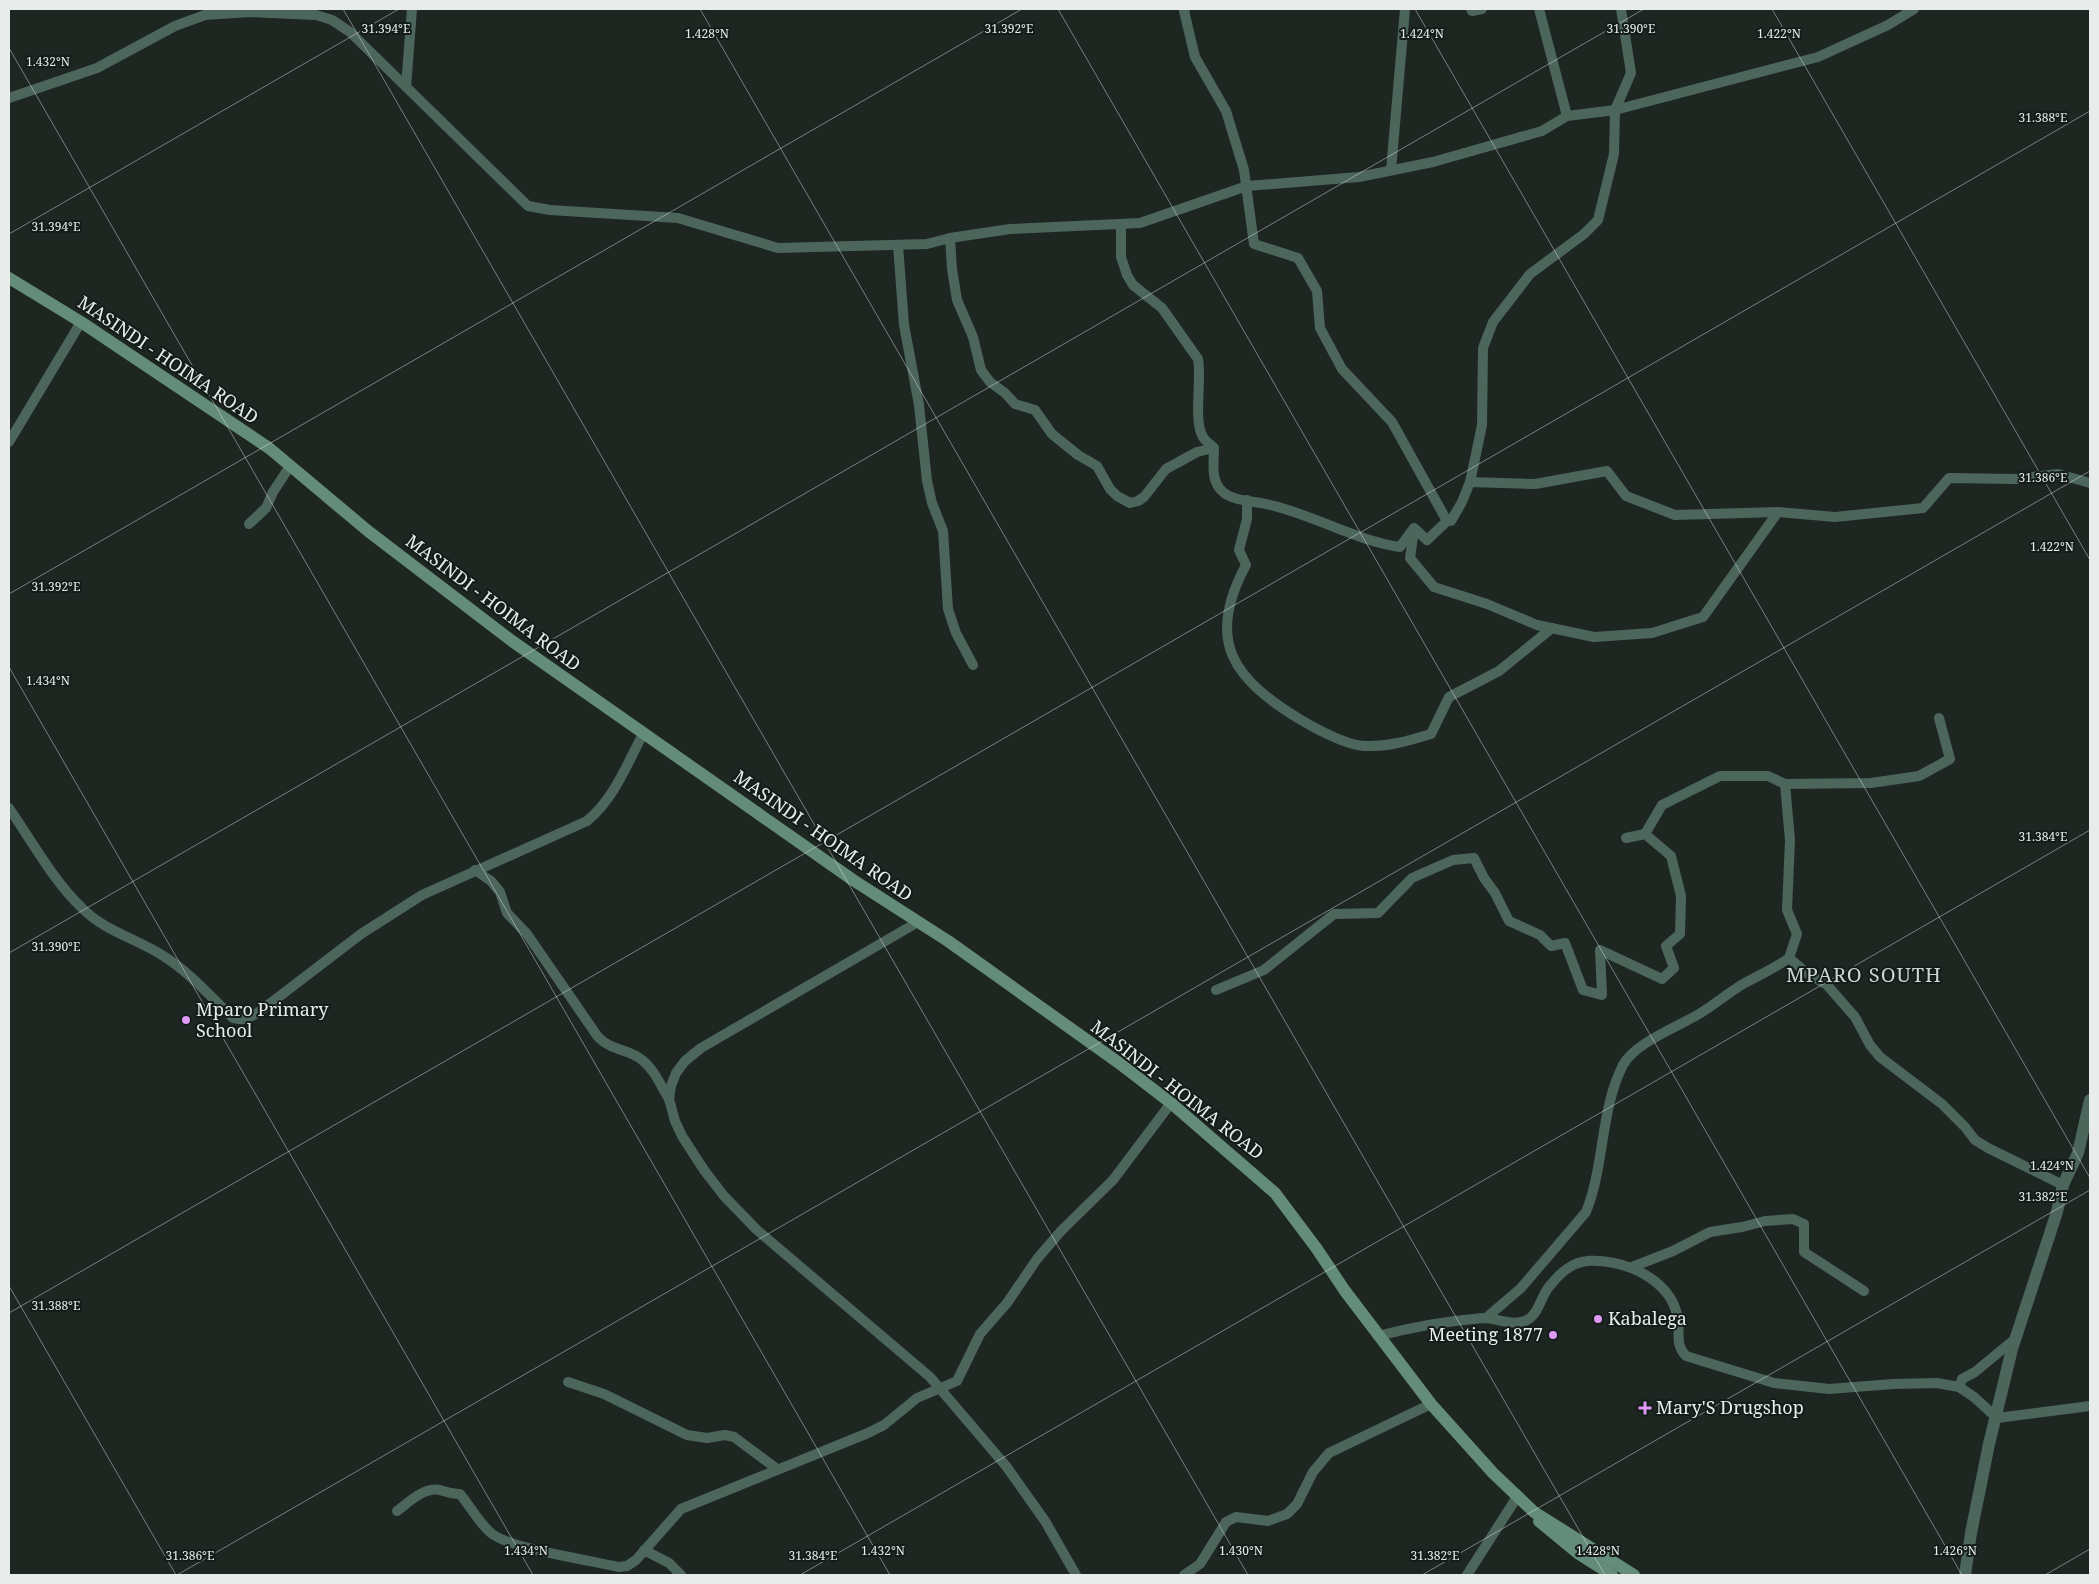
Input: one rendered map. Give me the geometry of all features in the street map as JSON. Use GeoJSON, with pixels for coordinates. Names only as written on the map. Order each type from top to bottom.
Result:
{"type":"FeatureCollection","features":[{"type":"Feature","properties":{"kind":"main road","name":"MASINDI - HOIMA ROAD"},"geometry":{"type":"LineString","coordinates":[[9,278],[81,322],[269,448],[368,531],[512,642],[764,816],[853,880],[948,941],[1097,1047],[1171,1103],[1275,1193],[1378,1336],[1431,1404],[1517,1497],[1534,1512],[1634,1575]]}},
{"type":"Feature","properties":{"kind":"main road","name":"MASINDI - HOIMA ROAD"},"geometry":{"type":"LineString","coordinates":[[1534,1512],[1540,1523],[1557,1537],[1612,1575]]}},
{"type":"Feature","properties":{"kind":"street"},"geometry":{"type":"LineString","coordinates":[[406,88],[412,9]]}},
{"type":"Feature","properties":{"kind":"street"},"geometry":{"type":"LineString","coordinates":[[1391,170],[1405,9]]}},
{"type":"Feature","properties":{"kind":"street"},"geometry":{"type":"LineString","coordinates":[[1471,9],[1472,11],[1482,9]]}},
{"type":"Feature","properties":{"kind":"street"},"geometry":{"type":"LineString","coordinates":[[1540,9],[1566,116]]}},
{"type":"Feature","properties":{"kind":"street"},"geometry":{"type":"LineString","coordinates":[[1414,528],[1427,540],[1447,521],[1451,521],[1462,502],[1470,482],[1482,425],[1484,387],[1483,348],[1493,322],[1530,274],[1584,234],[1598,220],[1614,154],[1615,110],[1631,72],[1621,9]]}},
{"type":"Feature","properties":{"kind":"street"},"geometry":{"type":"LineString","coordinates":[[9,98],[97,68],[175,26],[205,15],[249,12],[316,16],[323,13],[350,32],[528,206],[550,210],[678,218],[778,248],[927,244],[950,238],[1010,229],[1140,223],[1247,186],[1359,177],[1433,162],[1542,131],[1566,116],[1615,110],[1818,57],[1888,26],[1914,9]]}},
{"type":"Feature","properties":{"kind":"street"},"geometry":{"type":"LineString","coordinates":[[1184,10],[1195,57],[1226,111],[1244,170],[1254,244],[1298,258],[1317,291],[1320,328],[1342,369],[1392,422],[1447,521]]}},
{"type":"Feature","properties":{"kind":"street"},"geometry":{"type":"LineString","coordinates":[[1121,225],[1121,257],[1127,276],[1162,308],[1198,359],[1200,367],[1198,399],[1203,437],[1214,448],[1213,473],[1218,486],[1223,492],[1232,497],[1287,509],[1378,544],[1400,548],[1414,528]]}},
{"type":"Feature","properties":{"kind":"street"},"geometry":{"type":"LineString","coordinates":[[950,238],[957,300],[973,337],[981,370],[1015,404],[1035,410],[1052,434],[1078,455],[1097,466],[1110,489],[1117,496],[1130,503],[1138,502],[1166,469],[1197,452],[1214,448]]}},
{"type":"Feature","properties":{"kind":"street"},"geometry":{"type":"LineString","coordinates":[[898,245],[904,325],[919,405],[927,481],[932,503],[943,532],[948,609],[956,633],[973,665]]}},
{"type":"Feature","properties":{"kind":"street"},"geometry":{"type":"LineString","coordinates":[[9,442],[81,322]]}},
{"type":"Feature","properties":{"kind":"street"},"geometry":{"type":"LineString","coordinates":[[249,524],[266,508],[273,492],[290,466]]}},
{"type":"Feature","properties":{"kind":"street"},"geometry":{"type":"LineString","coordinates":[[1470,482],[1535,484],[1606,472],[1626,496],[1675,515],[1778,512],[1835,517],[1923,508],[1950,478],[2015,479],[2058,474],[2090,483]]}},
{"type":"Feature","properties":{"kind":"street"},"geometry":{"type":"LineString","coordinates":[[1247,500],[1247,519],[1239,550],[1246,565],[1234,588],[1228,611],[1228,648],[1244,677],[1251,684],[1273,703],[1321,732],[1362,746],[1399,744],[1431,734],[1449,697],[1499,671],[1552,628]]}},
{"type":"Feature","properties":{"kind":"street"},"geometry":{"type":"LineString","coordinates":[[1414,528],[1410,558],[1434,587],[1487,604],[1537,625],[1594,637],[1652,633],[1703,616],[1778,512]]}},
{"type":"Feature","properties":{"kind":"street"},"geometry":{"type":"LineString","coordinates":[[1626,838],[1645,834],[1662,805],[1720,776],[1768,776],[1785,784],[1871,783],[1919,776],[1950,759],[1939,718]]}},
{"type":"Feature","properties":{"kind":"street"},"geometry":{"type":"LineString","coordinates":[[9,808],[62,885],[84,910],[114,932],[135,940],[166,958],[233,1018],[241,1020],[259,1012],[361,934],[422,894],[586,821],[599,811],[609,798],[643,734]]}},
{"type":"Feature","properties":{"kind":"street"},"geometry":{"type":"LineString","coordinates":[[1486,1318],[1520,1288],[1562,1242],[1586,1212],[1592,1197],[1614,1088],[1624,1063],[1636,1051],[1652,1040],[1699,1014],[1742,985],[1771,970],[1788,958],[1797,934],[1787,910],[1790,840],[1785,784]]}},
{"type":"Feature","properties":{"kind":"street"},"geometry":{"type":"LineString","coordinates":[[1216,990],[1264,970],[1334,914],[1378,913],[1412,878],[1453,860],[1474,858],[1509,921],[1540,935],[1551,946],[1565,943],[1583,990],[1602,995],[1600,950],[1662,979],[1674,968],[1666,946],[1680,934],[1681,896],[1671,856],[1645,834]]}},
{"type":"Feature","properties":{"kind":"street"},"geometry":{"type":"LineString","coordinates":[[475,870],[491,881],[500,892],[507,913],[527,934],[598,1037],[606,1044],[642,1060],[654,1075],[669,1099],[675,1121],[691,1152],[739,1213],[930,1377],[1006,1466],[1045,1521],[1076,1575]]}},
{"type":"Feature","properties":{"kind":"street"},"geometry":{"type":"LineString","coordinates":[[669,1099],[670,1086],[676,1073],[701,1048],[918,922]]}},
{"type":"Feature","properties":{"kind":"street"},"geometry":{"type":"LineString","coordinates":[[1788,958],[1808,974],[1827,985],[1855,1017],[1870,1045],[1880,1057],[1942,1104],[1975,1140],[2062,1185]]}},
{"type":"Feature","properties":{"kind":"street"},"geometry":{"type":"LineString","coordinates":[[1965,1575],[1971,1533],[1989,1444],[2016,1338],[2057,1212],[2062,1185],[2078,1153],[2090,1100]]}},
{"type":"Feature","properties":{"kind":"street"},"geometry":{"type":"LineString","coordinates":[[397,1511],[419,1494],[439,1490],[449,1494],[460,1494],[491,1533],[517,1544],[618,1567],[627,1566],[636,1560],[681,1509],[868,1433],[884,1425],[917,1398],[957,1381],[980,1334],[1007,1303],[1037,1259],[1061,1231],[1113,1180],[1171,1103]]}},
{"type":"Feature","properties":{"kind":"street"},"geometry":{"type":"LineString","coordinates":[[1632,1267],[1710,1232],[1764,1221],[1792,1219],[1804,1224],[1804,1252],[1864,1291]]}},
{"type":"Feature","properties":{"kind":"street"},"geometry":{"type":"LineString","coordinates":[[1378,1336],[1402,1329],[1486,1318],[1516,1323],[1532,1317],[1549,1287],[1566,1268],[1579,1262],[1591,1260],[1604,1261],[1632,1267],[1647,1275],[1660,1286],[1670,1299],[1678,1318],[1678,1346],[1686,1356],[1692,1359],[1774,1383],[1811,1387],[1847,1389],[1917,1383],[1958,1386],[1997,1418],[2090,1406]]}},
{"type":"Feature","properties":{"kind":"street"},"geometry":{"type":"LineString","coordinates":[[1958,1386],[1962,1379],[1982,1367],[2016,1338]]}},
{"type":"Feature","properties":{"kind":"street"},"geometry":{"type":"LineString","coordinates":[[568,1382],[604,1394],[687,1435],[707,1438],[725,1435],[734,1437],[777,1469]]}},
{"type":"Feature","properties":{"kind":"street"},"geometry":{"type":"LineString","coordinates":[[1184,1575],[1200,1564],[1226,1522],[1236,1518],[1268,1521],[1287,1514],[1297,1504],[1313,1472],[1330,1453],[1431,1404]]}},
{"type":"Feature","properties":{"kind":"street"},"geometry":{"type":"LineString","coordinates":[[1467,1575],[1517,1497]]}},
{"type":"Feature","properties":{"kind":"street"},"geometry":{"type":"LineString","coordinates":[[644,1550],[669,1563],[681,1575]]}},
{"type":"Feature","properties":{"kind":"place","name":"Mparo Primary School"},"geometry":{"type":"Point","coordinates":[186,1020]}},
{"type":"Feature","properties":{"kind":"place","name":"Kabalega"},"geometry":{"type":"Point","coordinates":[1598,1319]}},
{"type":"Feature","properties":{"kind":"place","name":"Meeting 1877"},"geometry":{"type":"Point","coordinates":[1553,1335]}},
{"type":"Feature","properties":{"kind":"place","name":"Mary'S Drugshop"},"geometry":{"type":"Point","coordinates":[1645,1408]}},
{"type":"Feature","properties":{"kind":"district","name":"MPARO SOUTH"},"geometry":{"type":"Point","coordinates":[1864,975]}}]}
